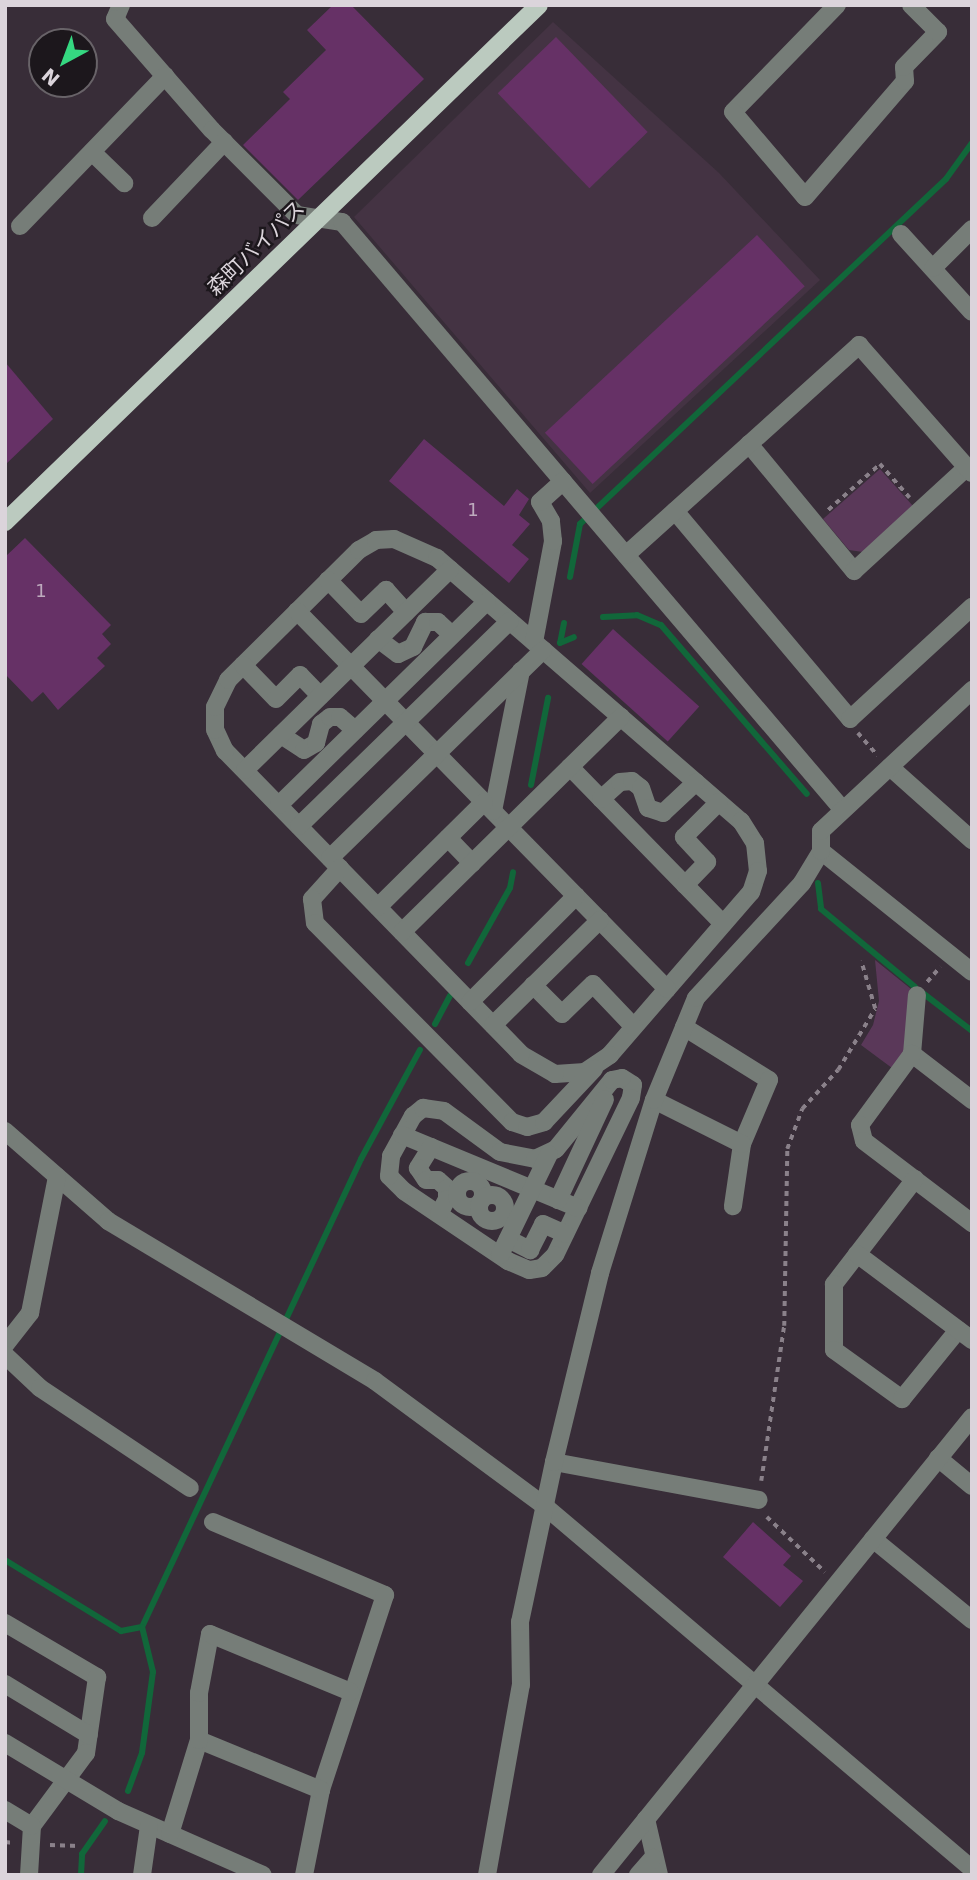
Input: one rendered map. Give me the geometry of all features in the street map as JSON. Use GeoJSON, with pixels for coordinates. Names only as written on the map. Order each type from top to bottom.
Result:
{"type":"FeatureCollection","features":[{"type":"Feature","properties":{"kind":"main road","name":"森町バイパス"},"geometry":{"type":"LineString","coordinates":[[5,522],[539,5]]}},
{"type":"Feature","properties":{"kind":"street"},"geometry":{"type":"LineString","coordinates":[[121,5],[115,19],[224,142],[299,217],[342,222],[843,810]]}},
{"type":"Feature","properties":{"kind":"street"},"geometry":{"type":"LineString","coordinates":[[837,5],[733,112],[805,197],[905,81],[904,67],[939,32],[911,5]]}},
{"type":"Feature","properties":{"kind":"street"},"geometry":{"type":"LineString","coordinates":[[20,226],[165,76]]}},
{"type":"Feature","properties":{"kind":"street"},"geometry":{"type":"LineString","coordinates":[[152,218],[224,142]]}},
{"type":"Feature","properties":{"kind":"street"},"geometry":{"type":"LineString","coordinates":[[92,152],[124,183]]}},
{"type":"Feature","properties":{"kind":"street"},"geometry":{"type":"LineString","coordinates":[[933,268],[972,229]]}},
{"type":"Feature","properties":{"kind":"street"},"geometry":{"type":"LineString","coordinates":[[901,234],[972,312]]}},
{"type":"Feature","properties":{"kind":"street"},"geometry":{"type":"LineString","coordinates":[[626,555],[675,511],[749,444],[859,345],[970,470],[920,510],[854,571],[749,444]]}},
{"type":"Feature","properties":{"kind":"street"},"geometry":{"type":"LineString","coordinates":[[563,481],[540,502],[551,522],[552,541],[539,646],[521,671],[437,754],[335,863],[312,899],[314,923],[512,1122],[527,1127],[544,1122],[634,1027],[751,892],[758,857],[747,828],[719,802],[621,717],[539,646],[510,621],[450,569],[412,543],[381,539],[359,550],[223,687],[214,719],[220,741],[245,770],[299,827],[335,863],[378,907],[470,1002],[539,1068],[564,1075],[594,1069]]}},
{"type":"Feature","properties":{"kind":"street"},"geometry":{"type":"LineString","coordinates":[[675,511],[850,719],[969,615]]}},
{"type":"Feature","properties":{"kind":"street"},"geometry":{"type":"LineString","coordinates":[[245,770],[450,569]]}},
{"type":"Feature","properties":{"kind":"street"},"geometry":{"type":"LineString","coordinates":[[328,580],[361,614],[386,590],[406,612]]}},
{"type":"Feature","properties":{"kind":"street"},"geometry":{"type":"LineString","coordinates":[[279,805],[487,601]]}},
{"type":"Feature","properties":{"kind":"street"},"geometry":{"type":"LineString","coordinates":[[297,611],[667,989]]}},
{"type":"Feature","properties":{"kind":"street"},"geometry":{"type":"LineString","coordinates":[[299,827],[510,621]]}},
{"type":"Feature","properties":{"kind":"street"},"geometry":{"type":"LineString","coordinates":[[379,639],[398,654],[413,647],[425,622],[438,622],[452,635]]}},
{"type":"Feature","properties":{"kind":"street"},"geometry":{"type":"LineString","coordinates":[[243,665],[276,699],[300,675],[320,696]]}},
{"type":"Feature","properties":{"kind":"street"},"geometry":{"type":"LineString","coordinates":[[378,907],[448,838],[488,806],[521,671]]}},
{"type":"Feature","properties":{"kind":"street"},"geometry":{"type":"LineString","coordinates":[[487,1875],[522,1685],[520,1622],[547,1508],[554,1462],[600,1273],[654,1100],[696,998],[802,884],[821,851],[821,831],[970,694]]}},
{"type":"Feature","properties":{"kind":"street"},"geometry":{"type":"LineString","coordinates":[[281,735],[293,747],[304,750],[316,743],[321,724],[330,717],[340,718],[355,730]]}},
{"type":"Feature","properties":{"kind":"street"},"geometry":{"type":"LineString","coordinates":[[402,932],[621,717]]}},
{"type":"Feature","properties":{"kind":"street"},"geometry":{"type":"LineString","coordinates":[[570,767],[723,924]]}},
{"type":"Feature","properties":{"kind":"street"},"geometry":{"type":"LineString","coordinates":[[890,767],[972,840]]}},
{"type":"Feature","properties":{"kind":"street"},"geometry":{"type":"LineString","coordinates":[[601,799],[620,782],[632,781],[641,788],[648,808],[663,813],[696,782]]}},
{"type":"Feature","properties":{"kind":"street"},"geometry":{"type":"LineString","coordinates":[[685,885],[707,862],[684,837],[719,802]]}},
{"type":"Feature","properties":{"kind":"street"},"geometry":{"type":"LineString","coordinates":[[448,838],[472,863]]}},
{"type":"Feature","properties":{"kind":"street"},"geometry":{"type":"LineString","coordinates":[[821,851],[972,972]]}},
{"type":"Feature","properties":{"kind":"street"},"geometry":{"type":"LineString","coordinates":[[470,1002],[576,897]]}},
{"type":"Feature","properties":{"kind":"street"},"geometry":{"type":"LineString","coordinates":[[493,1025],[600,920]]}},
{"type":"Feature","properties":{"kind":"street"},"geometry":{"type":"LineString","coordinates":[[533,985],[562,1014],[593,984],[634,1027]]}},
{"type":"Feature","properties":{"kind":"street"},"geometry":{"type":"LineString","coordinates":[[917,995],[912,1054],[860,1125],[864,1141],[972,1223]]}},
{"type":"Feature","properties":{"kind":"street"},"geometry":{"type":"LineString","coordinates":[[684,1027],[769,1080],[743,1144],[733,1206]]}},
{"type":"Feature","properties":{"kind":"street"},"geometry":{"type":"LineString","coordinates":[[912,1054],[972,1100]]}},
{"type":"Feature","properties":{"kind":"street"},"geometry":{"type":"LineString","coordinates":[[504,1247],[549,1154],[615,1079]]}},
{"type":"Feature","properties":{"kind":"street"},"geometry":{"type":"LineString","coordinates":[[558,1200],[615,1079]]}},
{"type":"Feature","properties":{"kind":"street"},"geometry":{"type":"LineString","coordinates":[[504,1247],[521,1268],[542,1268],[551,1261],[633,1093],[630,1082],[615,1079]]}},
{"type":"Feature","properties":{"kind":"street"},"geometry":{"type":"LineString","coordinates":[[654,1100],[743,1144]]}},
{"type":"Feature","properties":{"kind":"street"},"geometry":{"type":"LineString","coordinates":[[549,1154],[527,1159],[505,1154],[444,1111],[429,1106],[413,1116],[388,1167],[389,1176],[422,1203],[473,1237],[504,1247],[530,1250],[543,1224],[565,1234]]}},
{"type":"Feature","properties":{"kind":"street"},"geometry":{"type":"LineString","coordinates":[[5,1131],[132,1237],[375,1381],[547,1508],[753,1686],[972,1869]]}},
{"type":"Feature","properties":{"kind":"street"},"geometry":{"type":"LineString","coordinates":[[401,1138],[431,1147],[578,1208]]}},
{"type":"Feature","properties":{"kind":"street"},"geometry":{"type":"LineString","coordinates":[[431,1147],[418,1168],[426,1180],[438,1180],[447,1188],[445,1219]]}},
{"type":"Feature","properties":{"kind":"street"},"geometry":{"type":"LineString","coordinates":[[5,1345],[30,1313],[57,1177]]}},
{"type":"Feature","properties":{"kind":"street"},"geometry":{"type":"LineString","coordinates":[[858,1254],[965,1335],[902,1399],[834,1350],[834,1284],[915,1179]]}},
{"type":"Feature","properties":{"kind":"street"},"geometry":{"type":"LineString","coordinates":[[445,1219],[476,1209],[473,1237]]}},
{"type":"Feature","properties":{"kind":"street"},"geometry":{"type":"LineString","coordinates":[[5,1356],[40,1388],[190,1488]]}},
{"type":"Feature","properties":{"kind":"street"},"geometry":{"type":"LineString","coordinates":[[601,1875],[972,1417]]}},
{"type":"Feature","properties":{"kind":"street"},"geometry":{"type":"LineString","coordinates":[[938,1458],[972,1486]]}},
{"type":"Feature","properties":{"kind":"street"},"geometry":{"type":"LineString","coordinates":[[554,1462],[759,1500]]}},
{"type":"Feature","properties":{"kind":"street"},"geometry":{"type":"LineString","coordinates":[[213,1522],[385,1595],[321,1790],[304,1875]]}},
{"type":"Feature","properties":{"kind":"street"},"geometry":{"type":"LineString","coordinates":[[873,1539],[972,1620]]}},
{"type":"Feature","properties":{"kind":"street"},"geometry":{"type":"LineString","coordinates":[[5,1623],[97,1677],[86,1753],[69,1781],[32,1826],[29,1875]]}},
{"type":"Feature","properties":{"kind":"street"},"geometry":{"type":"LineString","coordinates":[[170,1834],[199,1740],[199,1693],[211,1634],[351,1692]]}},
{"type":"Feature","properties":{"kind":"street"},"geometry":{"type":"LineString","coordinates":[[5,1684],[89,1735]]}},
{"type":"Feature","properties":{"kind":"street"},"geometry":{"type":"LineString","coordinates":[[199,1740],[321,1790]]}},
{"type":"Feature","properties":{"kind":"street"},"geometry":{"type":"LineString","coordinates":[[5,1743],[149,1826],[262,1875]]}},
{"type":"Feature","properties":{"kind":"street"},"geometry":{"type":"LineString","coordinates":[[5,1810],[32,1826]]}},
{"type":"Feature","properties":{"kind":"street"},"geometry":{"type":"LineString","coordinates":[[638,1875],[656,1867],[646,1819]]}},
{"type":"Feature","properties":{"kind":"street"},"geometry":{"type":"LineString","coordinates":[[142,1875],[149,1826]]}},
{"type":"Feature","properties":{"kind":"path"},"geometry":{"type":"LineString","coordinates":[[814,522],[880,464],[920,510]]}},
{"type":"Feature","properties":{"kind":"path"},"geometry":{"type":"LineString","coordinates":[[850,719],[890,767]]}},
{"type":"Feature","properties":{"kind":"path"},"geometry":{"type":"LineString","coordinates":[[917,995],[950,954]]}},
{"type":"Feature","properties":{"kind":"path"},"geometry":{"type":"LineString","coordinates":[[837,1583],[758,1508],[784,1326],[787,1149],[802,1109],[838,1070],[875,1009],[861,961]]}},
{"type":"Feature","properties":{"kind":"shaded area"},"geometry":{"type":"Polygon","coordinates":[[[553,22],[719,173],[820,280],[590,493],[354,217],[553,22]]]}},
{"type":"Feature","properties":{"kind":"shaded area"},"geometry":{"type":"Polygon","coordinates":[[[880,469],[913,506],[863,552],[849,550],[823,519],[880,469]]]}},
{"type":"Feature","properties":{"kind":"shaded area"},"geometry":{"type":"Polygon","coordinates":[[[875,960],[911,989],[906,1049],[892,1068],[861,1045],[873,1025],[879,1001],[875,960]]]}},
{"type":"Feature","properties":{"kind":"building"},"geometry":{"type":"Polygon","coordinates":[[[333,5],[351,5],[424,79],[298,200],[243,145],[290,99],[283,92],[326,50],[307,30],[333,5]]]}},
{"type":"Feature","properties":{"kind":"building"},"geometry":{"type":"Polygon","coordinates":[[[556,37],[648,132],[589,188],[498,93],[556,37]]]}},
{"type":"Feature","properties":{"kind":"building"},"geometry":{"type":"Polygon","coordinates":[[[757,235],[805,286],[593,484],[545,433],[757,235]]]}},
{"type":"Feature","properties":{"kind":"building"},"geometry":{"type":"Polygon","coordinates":[[[5,362],[53,419],[5,465],[5,362]]]}},
{"type":"Feature","properties":{"kind":"building"},"geometry":{"type":"Polygon","coordinates":[[[424,439],[504,506],[517,489],[529,499],[519,515],[530,524],[512,545],[529,559],[509,583],[389,481],[424,439]]]}},
{"type":"Feature","properties":{"kind":"building"},"geometry":{"type":"Polygon","coordinates":[[[25,538],[111,625],[102,634],[111,644],[97,658],[105,666],[58,710],[43,692],[32,702],[5,674],[5,557],[25,538]]]}},
{"type":"Feature","properties":{"kind":"building"},"geometry":{"type":"Polygon","coordinates":[[[613,629],[699,707],[668,742],[582,664],[613,629]]]}},
{"type":"Feature","properties":{"kind":"building"},"geometry":{"type":"Polygon","coordinates":[[[753,1522],[791,1556],[783,1565],[803,1581],[780,1607],[723,1557],[753,1522]]]}},
{"type":"Feature","properties":{"kind":"waterway"},"geometry":{"type":"LineString","coordinates":[[570,577],[580,524],[946,179],[972,143]]}},
{"type":"Feature","properties":{"kind":"waterway"},"geometry":{"type":"LineString","coordinates":[[603,617],[637,615],[661,625],[807,794]]}},
{"type":"Feature","properties":{"kind":"waterway"},"geometry":{"type":"LineString","coordinates":[[564,623],[560,643],[574,637]]}},
{"type":"Feature","properties":{"kind":"waterway"},"geometry":{"type":"LineString","coordinates":[[531,785],[548,698]]}},
{"type":"Feature","properties":{"kind":"waterway"},"geometry":{"type":"LineString","coordinates":[[468,963],[510,888],[513,872]]}},
{"type":"Feature","properties":{"kind":"waterway"},"geometry":{"type":"LineString","coordinates":[[818,883],[821,909],[915,987]]}},
{"type":"Feature","properties":{"kind":"waterway"},"geometry":{"type":"LineString","coordinates":[[924,994],[972,1031]]}},
{"type":"Feature","properties":{"kind":"waterway"},"geometry":{"type":"LineString","coordinates":[[435,1024],[450,996]]}},
{"type":"Feature","properties":{"kind":"waterway"},"geometry":{"type":"LineString","coordinates":[[5,1560],[121,1631],[142,1627],[361,1159],[420,1050]]}},
{"type":"Feature","properties":{"kind":"waterway"},"geometry":{"type":"LineString","coordinates":[[128,1791],[142,1753],[153,1672],[142,1627]]}},
{"type":"Feature","properties":{"kind":"waterway"},"geometry":{"type":"LineString","coordinates":[[81,1875],[82,1854],[105,1821]]}}]}
